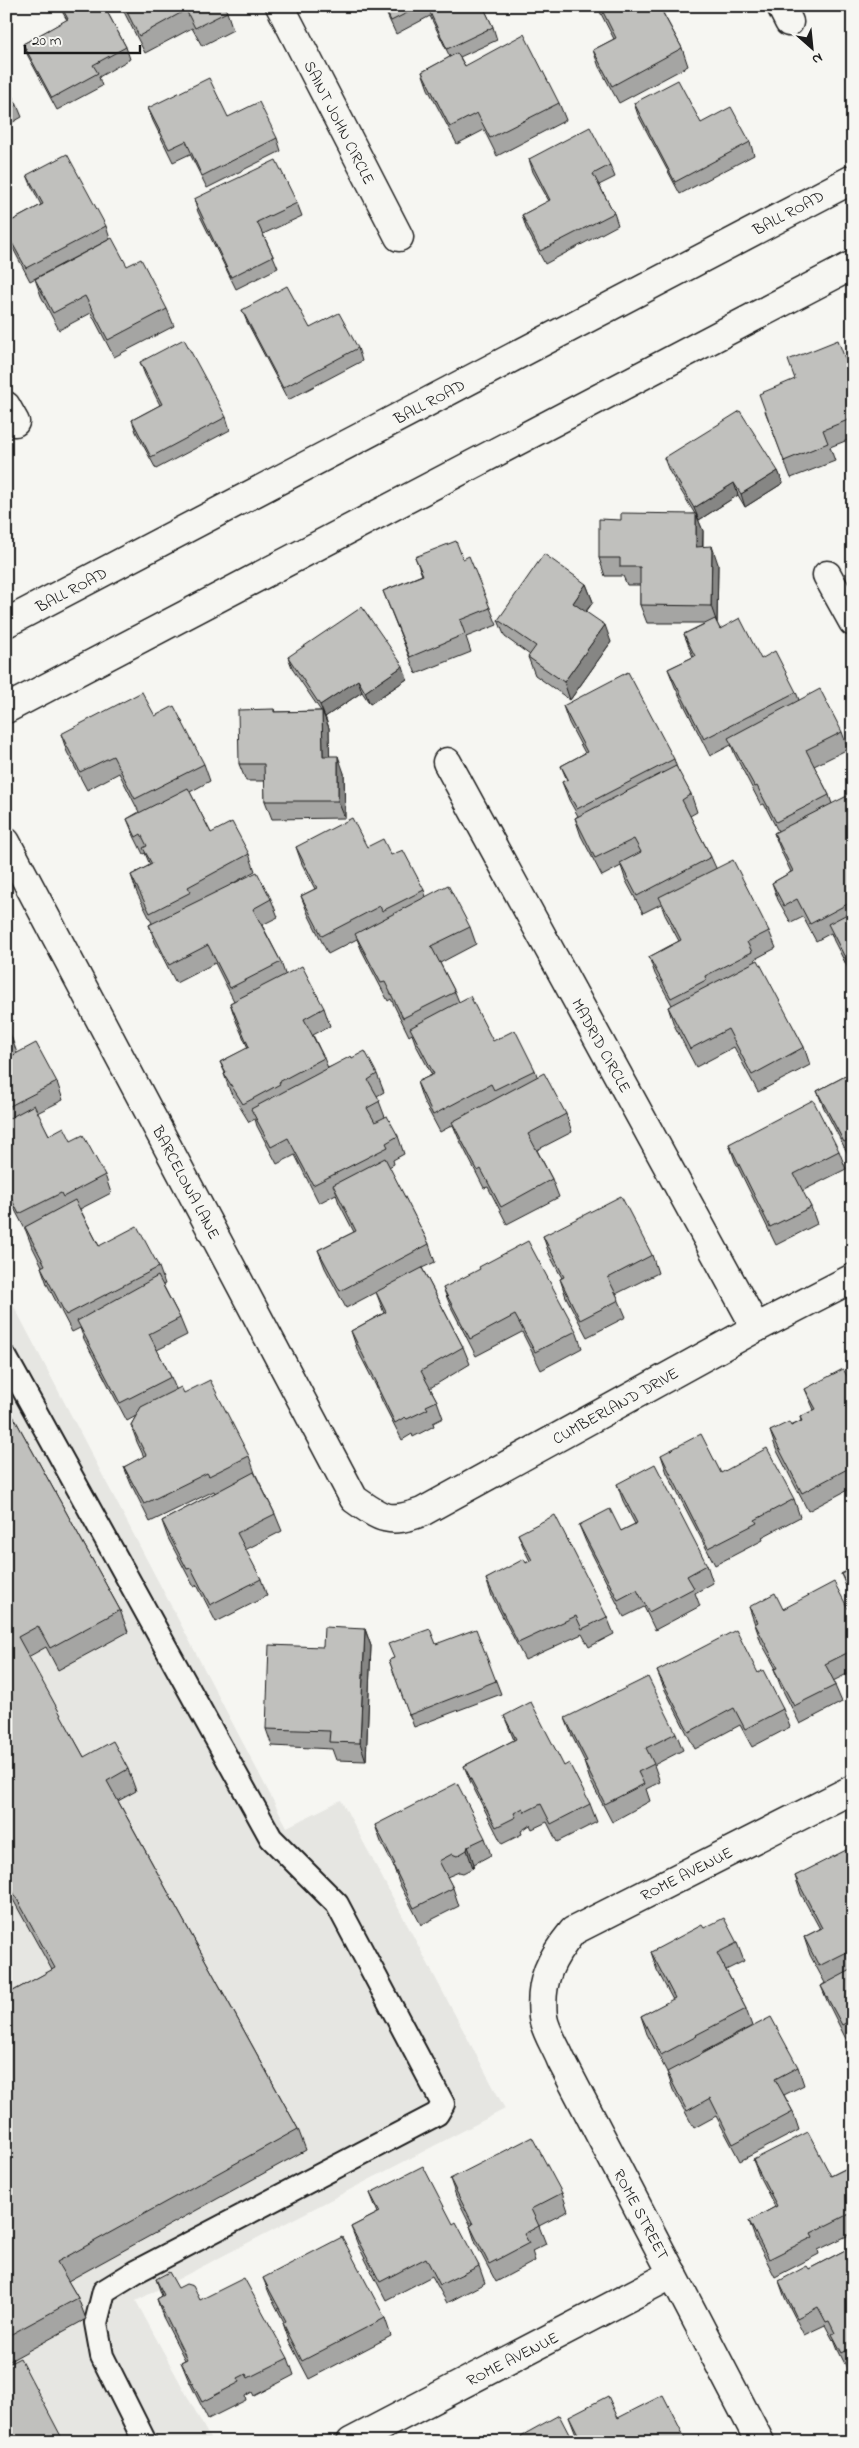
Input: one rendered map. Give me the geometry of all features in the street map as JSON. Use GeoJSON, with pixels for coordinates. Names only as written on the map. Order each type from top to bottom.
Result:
{"type":"FeatureCollection","features":[{"type":"Feature","properties":{"kind":"street","name":"SAINT JOHN CIRCLE"},"geometry":{"type":"LineString","coordinates":[[280,6],[399,237]]}},
{"type":"Feature","properties":{"kind":"street","name":"BALL ROAD"},"geometry":{"type":"LineString","coordinates":[[6,623],[853,178]]}},
{"type":"Feature","properties":{"kind":"street"},"geometry":{"type":"LineString","coordinates":[[6,709],[853,265]]}},
{"type":"Feature","properties":{"kind":"street"},"geometry":{"type":"LineString","coordinates":[[827,575],[853,622]]}},
{"type":"Feature","properties":{"kind":"street","name":"MADRID CIRCLE"},"geometry":{"type":"LineString","coordinates":[[447,762],[756,1328]]}},
{"type":"Feature","properties":{"kind":"street","name":"BARCELONA LANE"},"geometry":{"type":"LineString","coordinates":[[6,842],[354,1499],[376,1515]]}},
{"type":"Feature","properties":{"kind":"street","name":"CUMBERLAND DRIVE"},"geometry":{"type":"LineString","coordinates":[[376,1515],[400,1520],[422,1512],[756,1328],[853,1278]]}},
{"type":"Feature","properties":{"kind":"street","name":"ROME AVENUE"},"geometry":{"type":"LineString","coordinates":[[544,1981],[554,1954],[573,1931],[853,1789]]}},
{"type":"Feature","properties":{"kind":"street","name":"ROME STREET"},"geometry":{"type":"LineString","coordinates":[[544,1981],[543,2018],[562,2060],[760,2442]]}},
{"type":"Feature","properties":{"kind":"street","name":"ROME AVENUE"},"geometry":{"type":"LineString","coordinates":[[351,2442],[673,2274]]}},
{"type":"Feature","properties":{"kind":"lane"},"geometry":{"type":"LineString","coordinates":[[6,1358],[272,1838],[337,1904],[443,2104],[437,2114],[134,2272],[104,2291],[96,2324],[102,2356],[144,2442]]}},
{"type":"Feature","properties":{"kind":"shaded area"},"geometry":{"type":"Polygon","coordinates":[[[6,1291],[287,1827],[341,1800],[505,2109],[136,2301],[212,2442],[6,2442],[6,1291]]]}},
{"type":"Feature","properties":{"kind":"building"},"geometry":{"type":"Polygon","coordinates":[[[61,6],[104,6],[126,47],[93,65],[98,73],[52,98],[23,44],[68,19],[61,6]]]}},
{"type":"Feature","properties":{"kind":"building"},"geometry":{"type":"Polygon","coordinates":[[[124,6],[224,6],[227,12],[195,28],[186,10],[139,36],[124,6]]]}},
{"type":"Feature","properties":{"kind":"building"},"geometry":{"type":"Polygon","coordinates":[[[384,6],[421,6],[391,21],[384,6]]]}},
{"type":"Feature","properties":{"kind":"building"},"geometry":{"type":"Polygon","coordinates":[[[427,6],[483,6],[493,27],[447,49],[427,6]]]}},
{"type":"Feature","properties":{"kind":"building"},"geometry":{"type":"Polygon","coordinates":[[[600,6],[659,6],[682,48],[612,86],[593,50],[616,38],[600,6]]]}},
{"type":"Feature","properties":{"kind":"building"},"geometry":{"type":"Polygon","coordinates":[[[524,34],[559,103],[490,138],[477,113],[450,127],[422,72],[457,53],[465,66],[524,34]]]}},
{"type":"Feature","properties":{"kind":"building"},"geometry":{"type":"Polygon","coordinates":[[[209,78],[228,117],[259,102],[277,138],[202,176],[186,141],[169,149],[148,108],[209,78]]]}},
{"type":"Feature","properties":{"kind":"building"},"geometry":{"type":"Polygon","coordinates":[[[678,80],[701,123],[731,107],[750,142],[675,182],[634,103],[678,80]]]}},
{"type":"Feature","properties":{"kind":"building"},"geometry":{"type":"Polygon","coordinates":[[[6,84],[17,105],[6,111],[6,84]]]}},
{"type":"Feature","properties":{"kind":"building"},"geometry":{"type":"Polygon","coordinates":[[[590,127],[610,165],[593,174],[614,213],[540,251],[522,215],[550,200],[529,159],[590,127]]]}},
{"type":"Feature","properties":{"kind":"building"},"geometry":{"type":"Polygon","coordinates":[[[67,154],[106,226],[26,268],[6,232],[6,224],[43,204],[27,175],[67,154]]]}},
{"type":"Feature","properties":{"kind":"building"},"geometry":{"type":"Polygon","coordinates":[[[276,160],[297,203],[257,222],[273,256],[231,277],[194,199],[276,160]]]}},
{"type":"Feature","properties":{"kind":"building"},"geometry":{"type":"Polygon","coordinates":[[[112,238],[127,266],[141,259],[167,309],[108,340],[85,296],[53,313],[35,279],[112,238]]]}},
{"type":"Feature","properties":{"kind":"building"},"geometry":{"type":"Polygon","coordinates":[[[287,286],[310,328],[339,313],[358,348],[283,388],[242,310],[287,286]]]}},
{"type":"Feature","properties":{"kind":"building"},"geometry":{"type":"Polygon","coordinates":[[[184,339],[226,417],[151,457],[132,420],[162,404],[140,362],[184,339]]]}},
{"type":"Feature","properties":{"kind":"building"},"geometry":{"type":"Polygon","coordinates":[[[838,340],[853,380],[853,418],[823,430],[828,443],[784,461],[759,394],[795,379],[788,360],[838,340]]]}},
{"type":"Feature","properties":{"kind":"building"},"geometry":{"type":"Polygon","coordinates":[[[740,411],[778,471],[741,494],[734,483],[694,508],[664,458],[740,411]]]}},
{"type":"Feature","properties":{"kind":"building"},"geometry":{"type":"Polygon","coordinates":[[[621,513],[696,514],[696,547],[712,546],[711,606],[640,605],[640,567],[620,567],[620,558],[599,558],[599,519],[621,520],[621,513]]]}},
{"type":"Feature","properties":{"kind":"building"},"geometry":{"type":"Polygon","coordinates":[[[456,541],[463,559],[469,556],[490,608],[460,620],[465,634],[410,657],[383,591],[423,575],[415,557],[456,541]]]}},
{"type":"Feature","properties":{"kind":"building"},"geometry":{"type":"Polygon","coordinates":[[[544,554],[586,584],[573,603],[605,625],[564,682],[528,657],[536,646],[498,620],[544,554]]]}},
{"type":"Feature","properties":{"kind":"building"},"geometry":{"type":"Polygon","coordinates":[[[362,607],[403,666],[365,692],[358,680],[320,705],[288,657],[362,607]]]}},
{"type":"Feature","properties":{"kind":"building"},"geometry":{"type":"Polygon","coordinates":[[[740,618],[761,659],[775,651],[796,692],[704,739],[668,669],[695,656],[684,634],[715,619],[720,629],[740,618]]]}},
{"type":"Feature","properties":{"kind":"building"},"geometry":{"type":"Polygon","coordinates":[[[628,672],[674,759],[577,809],[562,782],[568,779],[561,766],[587,752],[563,706],[628,672]]]}},
{"type":"Feature","properties":{"kind":"building"},"geometry":{"type":"Polygon","coordinates":[[[820,689],[842,732],[806,750],[829,795],[776,822],[728,738],[820,689]]]}},
{"type":"Feature","properties":{"kind":"building"},"geometry":{"type":"Polygon","coordinates":[[[142,692],[155,716],[174,706],[204,764],[135,799],[113,756],[80,772],[61,734],[142,692]]]}},
{"type":"Feature","properties":{"kind":"building"},"geometry":{"type":"Polygon","coordinates":[[[274,709],[274,712],[322,711],[323,756],[338,756],[338,801],[265,801],[264,764],[239,764],[238,710],[274,709]]]}},
{"type":"Feature","properties":{"kind":"building"},"geometry":{"type":"Polygon","coordinates":[[[676,766],[691,794],[682,800],[711,857],[637,896],[620,863],[641,852],[634,839],[595,858],[575,818],[676,766]]]}},
{"type":"Feature","properties":{"kind":"building"},"geometry":{"type":"Polygon","coordinates":[[[188,788],[211,833],[232,822],[249,854],[188,887],[191,892],[150,913],[131,875],[152,864],[143,848],[147,846],[141,834],[136,837],[127,819],[188,788]]]}},
{"type":"Feature","properties":{"kind":"building"},"geometry":{"type":"Polygon","coordinates":[[[849,795],[853,801],[853,834],[847,837],[853,848],[853,901],[810,924],[797,899],[784,906],[772,883],[793,871],[774,833],[849,795]]]}},
{"type":"Feature","properties":{"kind":"building"},"geometry":{"type":"Polygon","coordinates":[[[352,818],[367,847],[383,839],[391,855],[403,850],[424,890],[382,911],[380,906],[322,936],[301,896],[317,888],[296,847],[352,818]]]}},
{"type":"Feature","properties":{"kind":"building"},"geometry":{"type":"Polygon","coordinates":[[[733,860],[769,931],[747,942],[752,952],[705,976],[706,980],[671,998],[649,957],[681,940],[659,897],[733,860]]]}},
{"type":"Feature","properties":{"kind":"building"},"geometry":{"type":"Polygon","coordinates":[[[257,872],[271,899],[253,909],[281,962],[230,988],[208,945],[169,965],[149,925],[257,872]]]}},
{"type":"Feature","properties":{"kind":"building"},"geometry":{"type":"Polygon","coordinates":[[[448,885],[470,927],[431,946],[455,992],[403,1018],[385,982],[381,983],[355,934],[448,885]]]}},
{"type":"Feature","properties":{"kind":"building"},"geometry":{"type":"Polygon","coordinates":[[[853,911],[853,973],[828,924],[853,911]]]}},
{"type":"Feature","properties":{"kind":"building"},"geometry":{"type":"Polygon","coordinates":[[[758,960],[804,1047],[752,1075],[728,1029],[690,1049],[668,1007],[758,960]]]}},
{"type":"Feature","properties":{"kind":"building"},"geometry":{"type":"Polygon","coordinates":[[[302,966],[324,1008],[304,1019],[324,1058],[243,1104],[224,1074],[226,1072],[220,1062],[249,1047],[230,1003],[302,966]]]}},
{"type":"Feature","properties":{"kind":"building"},"geometry":{"type":"Polygon","coordinates":[[[470,996],[493,1041],[515,1030],[535,1070],[494,1090],[491,1084],[433,1115],[417,1082],[434,1074],[410,1028],[470,996]]]}},
{"type":"Feature","properties":{"kind":"building"},"geometry":{"type":"Polygon","coordinates":[[[6,1027],[11,1036],[6,1039],[6,1027]]]}},
{"type":"Feature","properties":{"kind":"building"},"geometry":{"type":"Polygon","coordinates":[[[36,1043],[57,1082],[6,1108],[6,1059],[36,1043]]]}},
{"type":"Feature","properties":{"kind":"building"},"geometry":{"type":"Polygon","coordinates":[[[365,1051],[377,1074],[368,1080],[380,1101],[367,1108],[375,1122],[387,1116],[398,1136],[386,1143],[388,1147],[313,1185],[288,1138],[271,1147],[251,1109],[351,1056],[352,1058],[365,1051]]]}},
{"type":"Feature","properties":{"kind":"building"},"geometry":{"type":"Polygon","coordinates":[[[853,1072],[853,1138],[844,1142],[817,1091],[853,1072]]]}},
{"type":"Feature","properties":{"kind":"building"},"geometry":{"type":"Polygon","coordinates":[[[544,1073],[566,1114],[528,1134],[552,1179],[501,1207],[481,1169],[478,1171],[452,1122],[544,1073]]]}},
{"type":"Feature","properties":{"kind":"building"},"geometry":{"type":"Polygon","coordinates":[[[813,1100],[839,1151],[794,1174],[811,1207],[770,1227],[729,1144],[813,1100]]]}},
{"type":"Feature","properties":{"kind":"building"},"geometry":{"type":"Polygon","coordinates":[[[34,1105],[49,1135],[64,1127],[71,1141],[83,1135],[105,1175],[63,1197],[61,1193],[19,1214],[6,1188],[6,1120],[34,1105]]]}},
{"type":"Feature","properties":{"kind":"building"},"geometry":{"type":"Polygon","coordinates":[[[385,1158],[429,1244],[340,1291],[318,1250],[356,1231],[333,1185],[385,1158]]]}},
{"type":"Feature","properties":{"kind":"building"},"geometry":{"type":"Polygon","coordinates":[[[621,1196],[652,1255],[608,1278],[619,1300],[580,1320],[560,1279],[564,1277],[543,1236],[621,1196]]]}},
{"type":"Feature","properties":{"kind":"building"},"geometry":{"type":"Polygon","coordinates":[[[75,1200],[99,1246],[137,1226],[159,1267],[66,1315],[41,1267],[45,1265],[25,1227],[75,1200]]]}},
{"type":"Feature","properties":{"kind":"building"},"geometry":{"type":"Polygon","coordinates":[[[528,1241],[576,1331],[535,1352],[515,1315],[470,1339],[443,1288],[528,1241]]]}},
{"type":"Feature","properties":{"kind":"building"},"geometry":{"type":"Polygon","coordinates":[[[422,1268],[463,1347],[421,1371],[437,1401],[426,1406],[428,1409],[407,1419],[405,1417],[395,1423],[351,1331],[386,1312],[376,1292],[422,1268]]]}},
{"type":"Feature","properties":{"kind":"building"},"geometry":{"type":"Polygon","coordinates":[[[158,1276],[180,1318],[149,1334],[171,1377],[120,1403],[77,1321],[158,1276]]]}},
{"type":"Feature","properties":{"kind":"building"},"geometry":{"type":"Polygon","coordinates":[[[853,1359],[853,1368],[849,1361],[853,1359]]]}},
{"type":"Feature","properties":{"kind":"building"},"geometry":{"type":"Polygon","coordinates":[[[843,1369],[853,1386],[853,1466],[802,1493],[770,1431],[789,1422],[791,1426],[802,1421],[800,1417],[816,1409],[805,1389],[843,1369]]]}},
{"type":"Feature","properties":{"kind":"building"},"geometry":{"type":"Polygon","coordinates":[[[210,1380],[249,1456],[209,1476],[207,1473],[144,1504],[124,1467],[146,1455],[131,1425],[141,1407],[181,1387],[184,1393],[210,1380]]]}},
{"type":"Feature","properties":{"kind":"building"},"geometry":{"type":"Polygon","coordinates":[[[6,1403],[120,1610],[50,1648],[38,1626],[18,1637],[84,1757],[113,1741],[128,1769],[107,1781],[298,2129],[57,2262],[78,2298],[6,2337],[6,1995],[55,1968],[6,1879],[6,1403]]]}},
{"type":"Feature","properties":{"kind":"building"},"geometry":{"type":"Polygon","coordinates":[[[701,1434],[721,1473],[767,1448],[794,1499],[755,1520],[757,1523],[708,1548],[661,1455],[701,1434]]]}},
{"type":"Feature","properties":{"kind":"building"},"geometry":{"type":"Polygon","coordinates":[[[655,1464],[707,1565],[687,1576],[694,1588],[649,1612],[637,1590],[618,1600],[579,1525],[610,1509],[621,1531],[637,1523],[617,1484],[655,1464]]]}},
{"type":"Feature","properties":{"kind":"building"},"geometry":{"type":"Polygon","coordinates":[[[254,1472],[275,1514],[237,1533],[261,1579],[210,1605],[191,1568],[187,1569],[162,1521],[254,1472]]]}},
{"type":"Feature","properties":{"kind":"building"},"geometry":{"type":"Polygon","coordinates":[[[555,1515],[607,1617],[582,1629],[576,1616],[518,1643],[486,1579],[524,1559],[526,1563],[532,1560],[518,1534],[555,1515]]]}},
{"type":"Feature","properties":{"kind":"building"},"geometry":{"type":"Polygon","coordinates":[[[853,1568],[853,1596],[841,1574],[853,1568]]]}},
{"type":"Feature","properties":{"kind":"building"},"geometry":{"type":"Polygon","coordinates":[[[834,1582],[853,1618],[853,1650],[825,1664],[836,1685],[794,1706],[774,1669],[778,1668],[755,1624],[758,1622],[749,1607],[775,1593],[783,1609],[834,1582]]]}},
{"type":"Feature","properties":{"kind":"building"},"geometry":{"type":"Polygon","coordinates":[[[324,1627],[365,1629],[360,1743],[329,1742],[330,1731],[266,1729],[269,1645],[323,1647],[324,1627]]]}},
{"type":"Feature","properties":{"kind":"building"},"geometry":{"type":"Polygon","coordinates":[[[430,1629],[436,1644],[476,1629],[496,1681],[409,1715],[389,1660],[394,1658],[388,1644],[430,1629]]]}},
{"type":"Feature","properties":{"kind":"building"},"geometry":{"type":"Polygon","coordinates":[[[736,1630],[758,1673],[763,1670],[783,1709],[745,1729],[734,1708],[689,1732],[657,1671],[736,1630]]]}},
{"type":"Feature","properties":{"kind":"building"},"geometry":{"type":"Polygon","coordinates":[[[648,1677],[676,1733],[646,1748],[654,1764],[638,1772],[644,1784],[605,1804],[584,1762],[587,1761],[565,1718],[648,1677]]]}},
{"type":"Feature","properties":{"kind":"building"},"geometry":{"type":"Polygon","coordinates":[[[531,1702],[564,1766],[569,1763],[590,1804],[551,1824],[541,1804],[525,1812],[523,1808],[514,1813],[516,1817],[496,1827],[464,1766],[516,1739],[504,1716],[531,1702]]]}},
{"type":"Feature","properties":{"kind":"building"},"geometry":{"type":"Polygon","coordinates":[[[457,1783],[485,1838],[468,1846],[467,1850],[457,1856],[452,1854],[439,1861],[453,1888],[414,1908],[393,1865],[395,1864],[375,1825],[457,1783]]]}},
{"type":"Feature","properties":{"kind":"building"},"geometry":{"type":"Polygon","coordinates":[[[852,1847],[853,1949],[819,1966],[804,1937],[822,1928],[795,1876],[852,1847]]]}},
{"type":"Feature","properties":{"kind":"building"},"geometry":{"type":"Polygon","coordinates":[[[724,1918],[737,1943],[717,1953],[746,2009],[661,2055],[641,2016],[675,1998],[651,1952],[702,1925],[704,1928],[724,1918]]]}},
{"type":"Feature","properties":{"kind":"building"},"geometry":{"type":"Polygon","coordinates":[[[853,1969],[853,2019],[842,2025],[821,1986],[853,1969]]]}},
{"type":"Feature","properties":{"kind":"building"},"geometry":{"type":"Polygon","coordinates":[[[771,2017],[798,2067],[775,2079],[793,2112],[733,2144],[710,2098],[687,2111],[667,2072],[771,2017]]]}},
{"type":"Feature","properties":{"kind":"building"},"geometry":{"type":"Polygon","coordinates":[[[808,2132],[831,2176],[853,2165],[853,2212],[811,2233],[813,2237],[769,2259],[749,2221],[777,2206],[753,2160],[808,2132]]]}},
{"type":"Feature","properties":{"kind":"building"},"geometry":{"type":"Polygon","coordinates":[[[532,2137],[562,2193],[531,2209],[539,2226],[524,2234],[529,2243],[489,2264],[470,2226],[473,2224],[450,2179],[532,2137]]]}},
{"type":"Feature","properties":{"kind":"building"},"geometry":{"type":"Polygon","coordinates":[[[423,2166],[453,2224],[456,2222],[479,2266],[440,2285],[426,2258],[380,2282],[351,2227],[380,2212],[370,2193],[423,2166]]]}},
{"type":"Feature","properties":{"kind":"building"},"geometry":{"type":"Polygon","coordinates":[[[342,2237],[385,2318],[302,2361],[283,2323],[286,2321],[263,2278],[342,2237]]]}},
{"type":"Feature","properties":{"kind":"building"},"geometry":{"type":"Polygon","coordinates":[[[853,2246],[853,2347],[842,2353],[832,2334],[835,2333],[829,2321],[826,2322],[818,2307],[797,2318],[779,2281],[807,2266],[809,2269],[853,2246]]]}},
{"type":"Feature","properties":{"kind":"building"},"geometry":{"type":"Polygon","coordinates":[[[169,2272],[178,2288],[186,2284],[193,2286],[200,2300],[244,2278],[288,2358],[248,2378],[246,2374],[238,2378],[240,2382],[202,2402],[181,2362],[187,2359],[157,2299],[164,2295],[156,2279],[169,2272]]]}},
{"type":"Feature","properties":{"kind":"building"},"geometry":{"type":"Polygon","coordinates":[[[20,2358],[64,2442],[6,2442],[6,2365],[20,2358]]]}},
{"type":"Feature","properties":{"kind":"building"},"geometry":{"type":"Polygon","coordinates":[[[663,2395],[687,2442],[582,2442],[569,2416],[608,2396],[618,2418],[663,2395]]]}},
{"type":"Feature","properties":{"kind":"building"},"geometry":{"type":"Polygon","coordinates":[[[559,2415],[573,2442],[524,2442],[521,2436],[559,2415]]]}}]}
